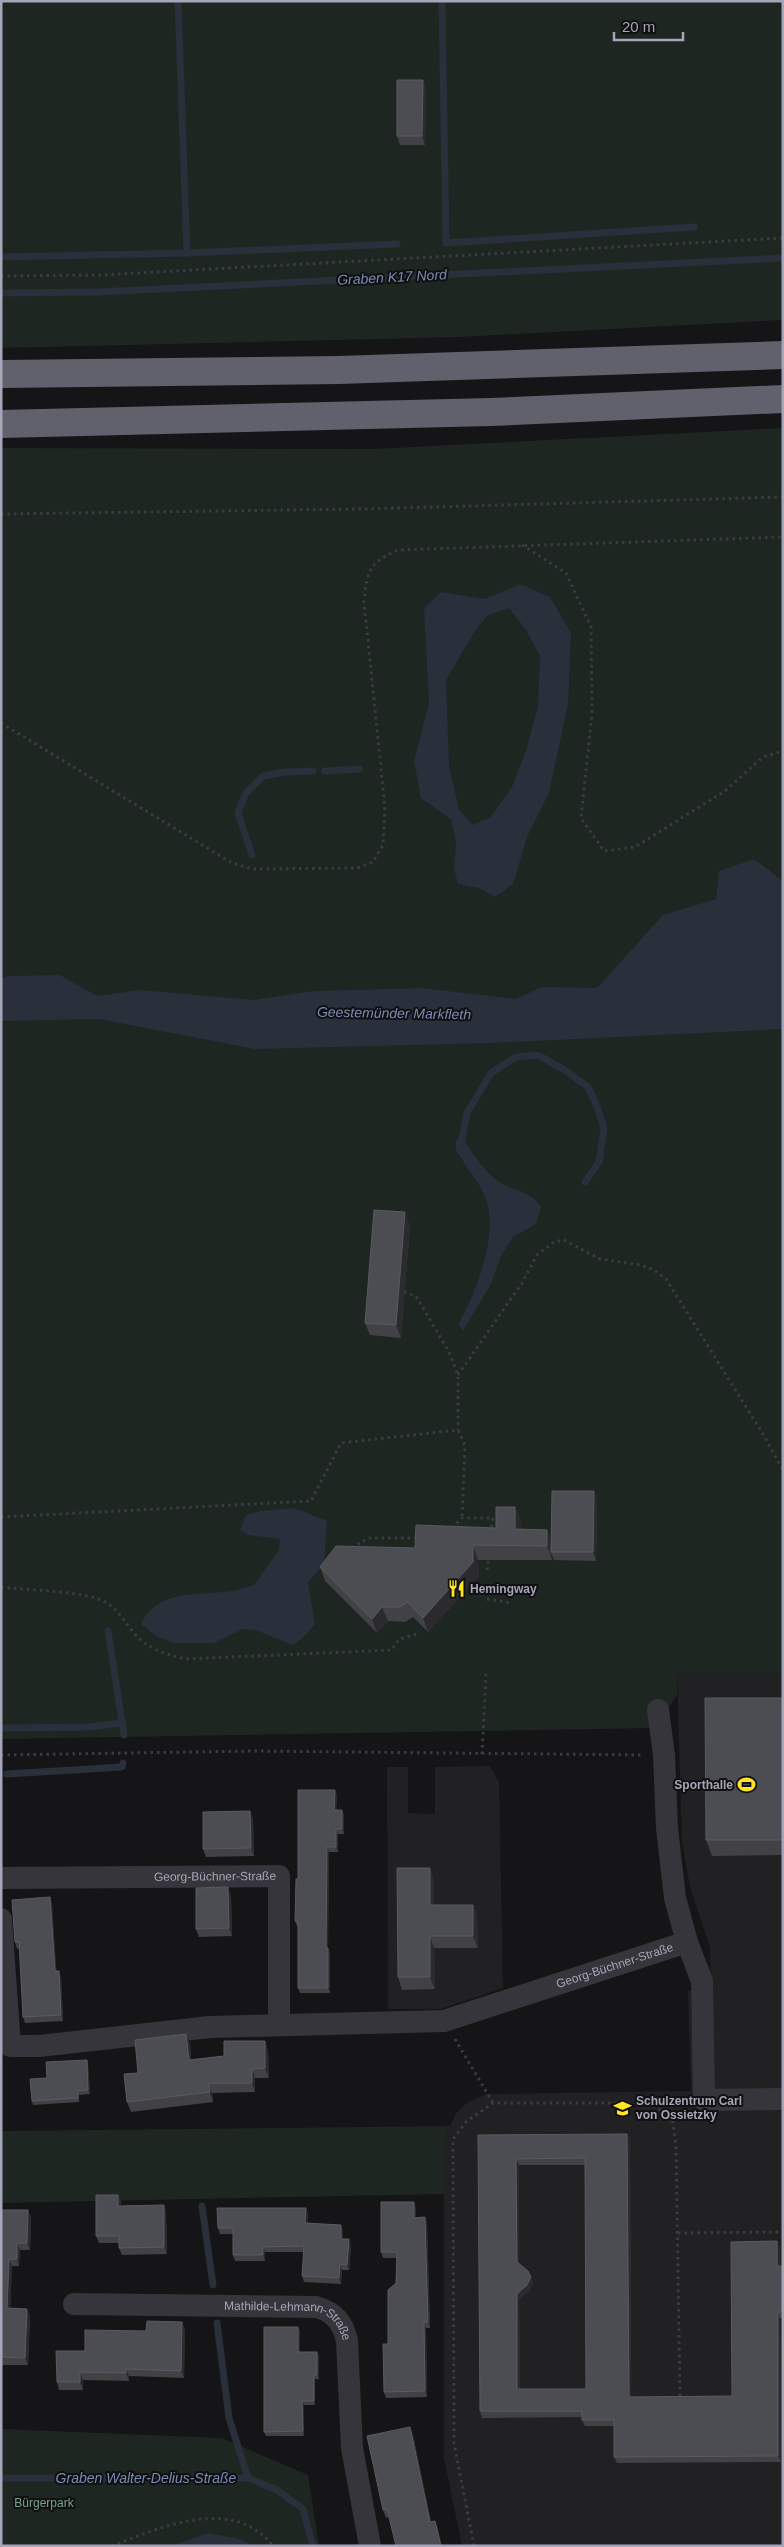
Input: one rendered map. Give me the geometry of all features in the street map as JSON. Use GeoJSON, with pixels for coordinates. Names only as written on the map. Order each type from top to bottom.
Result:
{"type":"FeatureCollection","features":[{"type":"Feature","properties":{"kind":"highway"},"geometry":{"type":"LineString","coordinates":[[1,374],[339,370],[783,354]]}},
{"type":"Feature","properties":{"kind":"highway"},"geometry":{"type":"LineString","coordinates":[[1,424],[491,412],[783,399]]}},
{"type":"Feature","properties":{"kind":"street","name":"Georg-Büchner-Straße"},"geometry":{"type":"LineString","coordinates":[[658,1710],[664,1755],[667,1828],[674,1890],[687,1942],[702,1981],[704,2100]]}},
{"type":"Feature","properties":{"kind":"street","name":"Georg-Büchner-Straße"},"geometry":{"type":"LineString","coordinates":[[1,1878],[280,1876],[278,2024]]}},
{"type":"Feature","properties":{"kind":"street","name":"Georg-Büchner-Straße"},"geometry":{"type":"LineString","coordinates":[[1,1919],[10,2046],[39,2046],[210,2027],[444,2021],[687,1942]]}},
{"type":"Feature","properties":{"kind":"street"},"geometry":{"type":"LineString","coordinates":[[704,2100],[783,2099]]}},
{"type":"Feature","properties":{"kind":"street","name":"Mathilde-Lehmann-Straße"},"geometry":{"type":"LineString","coordinates":[[74,2304],[316,2307],[334,2315],[344,2328],[348,2341],[352,2448],[370,2546]]}},
{"type":"Feature","properties":{"kind":"path"},"geometry":{"type":"LineString","coordinates":[[1,276],[101,275],[783,238]]}},
{"type":"Feature","properties":{"kind":"path"},"geometry":{"type":"LineString","coordinates":[[1,514],[362,509],[783,497]]}},
{"type":"Feature","properties":{"kind":"path"},"geometry":{"type":"LineString","coordinates":[[1,723],[232,863],[253,869],[358,868],[373,862],[383,845],[385,808],[364,602],[367,572],[380,558],[398,550],[783,537]]}},
{"type":"Feature","properties":{"kind":"path"},"geometry":{"type":"LineString","coordinates":[[521,545],[566,573],[591,627],[592,714],[581,818],[604,851],[635,847],[725,792],[763,757],[783,751]]}},
{"type":"Feature","properties":{"kind":"path"},"geometry":{"type":"LineString","coordinates":[[458,1375],[522,1283],[537,1255],[554,1242],[564,1240],[600,1259],[641,1265],[654,1270],[666,1279],[763,1434],[783,1470]]}},
{"type":"Feature","properties":{"kind":"path"},"geometry":{"type":"LineString","coordinates":[[404,1292],[416,1296],[449,1352],[458,1375],[458,1430],[465,1446],[462,1518]]}},
{"type":"Feature","properties":{"kind":"path"},"geometry":{"type":"LineString","coordinates":[[1,1517],[311,1501],[341,1443],[458,1430]]}},
{"type":"Feature","properties":{"kind":"path"},"geometry":{"type":"LineString","coordinates":[[445,1534],[462,1518],[493,1518],[491,1536]]}},
{"type":"Feature","properties":{"kind":"path"},"geometry":{"type":"LineString","coordinates":[[352,1548],[368,1538],[422,1538]]}},
{"type":"Feature","properties":{"kind":"path"},"geometry":{"type":"LineString","coordinates":[[487,1570],[489,1553]]}},
{"type":"Feature","properties":{"kind":"path"},"geometry":{"type":"LineString","coordinates":[[1,1587],[85,1596],[106,1601],[122,1615],[140,1639],[158,1652],[186,1659],[392,1650],[399,1639],[418,1634]]}},
{"type":"Feature","properties":{"kind":"path"},"geometry":{"type":"LineString","coordinates":[[487,1599],[512,1603]]}},
{"type":"Feature","properties":{"kind":"path"},"geometry":{"type":"LineString","coordinates":[[482,1754],[486,1672]]}},
{"type":"Feature","properties":{"kind":"path"},"geometry":{"type":"LineString","coordinates":[[1,1755],[254,1751],[664,1755]]}},
{"type":"Feature","properties":{"kind":"path"},"geometry":{"type":"LineString","coordinates":[[444,2021],[493,2103]]}},
{"type":"Feature","properties":{"kind":"path"},"geometry":{"type":"LineString","coordinates":[[474,2546],[454,2443],[453,2139],[466,2122],[493,2103],[649,2103],[704,2100]]}},
{"type":"Feature","properties":{"kind":"path"},"geometry":{"type":"LineString","coordinates":[[649,2103],[672,2117],[676,2145],[680,2402]]}},
{"type":"Feature","properties":{"kind":"path"},"geometry":{"type":"LineString","coordinates":[[678,2233],[783,2232]]}},
{"type":"Feature","properties":{"kind":"path"},"geometry":{"type":"LineString","coordinates":[[112,2546],[188,2520],[217,2519],[242,2522],[266,2536],[273,2546]]}},
{"type":"Feature","properties":{"kind":"shaded area","name":"Schulzentrum Carl von Ossietzky"},"geometry":{"type":"Polygon","coordinates":[[[783,1673],[783,2546],[462,2546],[444,2458],[444,2141],[456,2113],[467,2103],[486,2094],[691,2091],[688,1991],[711,1990],[710,1948],[690,1887],[682,1842],[677,1674],[783,1673]]]}},
{"type":"Feature","properties":{"kind":"shaded area"},"geometry":{"type":"Polygon","coordinates":[[[490,1766],[499,1782],[503,1988],[441,2009],[388,2009],[387,1767],[408,1767],[408,1813],[435,1814],[435,1767],[490,1766]]]}},
{"type":"Feature","properties":{"kind":"green space"},"geometry":{"type":"Polygon","coordinates":[[[1,1],[783,1],[783,320],[459,337],[1,348],[1,1]]]}},
{"type":"Feature","properties":{"kind":"green space"},"geometry":{"type":"Polygon","coordinates":[[[783,428],[783,1673],[677,1674],[677,1695],[656,1728],[1,1739],[1,448],[374,449],[783,428]],[[421,1563],[325,1581],[377,1633],[391,1617],[413,1617],[428,1632],[421,1563]]]}},
{"type":"Feature","properties":{"kind":"green space"},"geometry":{"type":"Polygon","coordinates":[[[450,2126],[444,2141],[445,2194],[1,2203],[1,2131],[450,2126]]]}},
{"type":"Feature","properties":{"kind":"green space","name":"Bürgerpark"},"geometry":{"type":"Polygon","coordinates":[[[1,2429],[222,2438],[308,2475],[319,2546],[1,2546],[1,2429]]]}},
{"type":"Feature","properties":{"kind":"water"},"geometry":{"type":"Polygon","coordinates":[[[520,584],[550,597],[571,633],[568,704],[549,793],[527,837],[513,884],[495,897],[479,888],[458,884],[454,869],[456,842],[451,819],[421,798],[414,761],[429,703],[424,608],[441,592],[485,599],[520,584]],[[509,608],[488,615],[477,628],[446,680],[449,765],[459,810],[473,825],[491,817],[512,787],[526,751],[538,706],[540,656],[526,630],[509,608]]]}},
{"type":"Feature","properties":{"kind":"water","name":"Geestemünder Markfleth"},"geometry":{"type":"Polygon","coordinates":[[[754,859],[783,881],[783,1029],[490,1043],[255,1049],[99,1019],[1,1021],[1,979],[8,976],[60,975],[97,996],[140,990],[254,1000],[314,991],[421,988],[516,999],[542,987],[597,988],[663,915],[716,899],[719,871],[754,859]]]}},
{"type":"Feature","properties":{"kind":"water"},"geometry":{"type":"Polygon","coordinates":[[[461,1136],[491,1175],[505,1185],[529,1195],[541,1206],[536,1224],[513,1237],[501,1256],[491,1284],[463,1331],[458,1324],[472,1297],[484,1263],[490,1229],[486,1199],[456,1150],[456,1141],[461,1136]]]}},
{"type":"Feature","properties":{"kind":"water"},"geometry":{"type":"Polygon","coordinates":[[[295,1508],[327,1521],[324,1564],[308,1582],[315,1624],[303,1638],[292,1645],[256,1630],[243,1629],[214,1643],[172,1643],[156,1636],[141,1624],[148,1612],[158,1604],[169,1599],[193,1594],[234,1591],[254,1585],[279,1550],[280,1539],[248,1535],[240,1530],[246,1515],[260,1511],[295,1508]]]}},
{"type":"Feature","properties":{"kind":"water"},"geometry":{"type":"Polygon","coordinates":[[[208,2533],[240,2539],[254,2546],[172,2546],[208,2533]]]}},
{"type":"Feature","properties":{"kind":"building"},"geometry":{"type":"Polygon","coordinates":[[[397,80],[423,80],[422,136],[397,136],[397,80]]]}},
{"type":"Feature","properties":{"kind":"building"},"geometry":{"type":"Polygon","coordinates":[[[374,1210],[405,1212],[396,1325],[365,1323],[374,1210]]]}},
{"type":"Feature","properties":{"kind":"building"},"geometry":{"type":"Polygon","coordinates":[[[552,1491],[594,1491],[593,1552],[551,1552],[552,1491]]]}},
{"type":"Feature","properties":{"kind":"building"},"geometry":{"type":"Polygon","coordinates":[[[496,1507],[515,1507],[515,1529],[547,1530],[547,1546],[473,1545],[473,1562],[423,1618],[408,1602],[400,1607],[382,1607],[372,1619],[320,1567],[336,1546],[415,1548],[416,1525],[496,1528],[496,1507]]]}},
{"type":"Feature","properties":{"kind":"building","name":"Sporthalle"},"geometry":{"type":"Polygon","coordinates":[[[705,1698],[783,1698],[783,1840],[706,1840],[705,1698]]]}},
{"type":"Feature","properties":{"kind":"building"},"geometry":{"type":"Polygon","coordinates":[[[298,1790],[335,1790],[334,1810],[342,1810],[342,1829],[336,1829],[336,1847],[327,1847],[326,1948],[328,1948],[328,1988],[298,1988],[298,1921],[295,1921],[296,1879],[298,1879],[298,1790]]]}},
{"type":"Feature","properties":{"kind":"building"},"geometry":{"type":"Polygon","coordinates":[[[250,1811],[251,1848],[203,1849],[203,1812],[250,1811]]]}},
{"type":"Feature","properties":{"kind":"building"},"geometry":{"type":"Polygon","coordinates":[[[397,1868],[430,1868],[430,1905],[473,1905],[473,1936],[430,1936],[430,1977],[398,1977],[397,1868]]]}},
{"type":"Feature","properties":{"kind":"building"},"geometry":{"type":"Polygon","coordinates":[[[228,1887],[229,1928],[196,1929],[196,1888],[228,1887]]]}},
{"type":"Feature","properties":{"kind":"building"},"geometry":{"type":"Polygon","coordinates":[[[50,1897],[55,1971],[59,1971],[61,2015],[23,2017],[19,1942],[15,1942],[12,1900],[50,1897]]]}},
{"type":"Feature","properties":{"kind":"building"},"geometry":{"type":"Polygon","coordinates":[[[186,2034],[189,2060],[224,2056],[224,2041],[265,2041],[265,2068],[252,2069],[252,2083],[209,2083],[210,2092],[127,2102],[124,2074],[138,2073],[135,2040],[186,2034]]]}},
{"type":"Feature","properties":{"kind":"building"},"geometry":{"type":"Polygon","coordinates":[[[87,2060],[88,2090],[77,2091],[78,2098],[32,2101],[30,2079],[47,2078],[46,2062],[87,2060]]]}},
{"type":"Feature","properties":{"kind":"building"},"geometry":{"type":"Polygon","coordinates":[[[627,2134],[629,2397],[732,2396],[731,2242],[777,2241],[777,2266],[783,2266],[783,2312],[778,2312],[778,2456],[614,2457],[614,2420],[582,2420],[582,2411],[480,2411],[478,2135],[627,2134]],[[585,2158],[516,2159],[517,2262],[528,2271],[531,2277],[527,2285],[517,2294],[517,2389],[586,2389],[585,2158]]]}},
{"type":"Feature","properties":{"kind":"building"},"geometry":{"type":"Polygon","coordinates":[[[96,2195],[118,2195],[118,2206],[164,2205],[164,2247],[119,2248],[119,2236],[96,2236],[96,2195]]]}},
{"type":"Feature","properties":{"kind":"building"},"geometry":{"type":"Polygon","coordinates":[[[381,2202],[414,2202],[414,2218],[425,2217],[428,2322],[424,2322],[425,2391],[384,2392],[383,2344],[388,2344],[388,2290],[396,2283],[397,2252],[381,2252],[381,2202]]]}},
{"type":"Feature","properties":{"kind":"building"},"geometry":{"type":"Polygon","coordinates":[[[217,2208],[306,2208],[305,2223],[341,2225],[341,2239],[349,2239],[347,2265],[340,2264],[339,2278],[302,2276],[304,2246],[263,2247],[263,2255],[233,2255],[233,2228],[218,2228],[217,2208]]]}},
{"type":"Feature","properties":{"kind":"building"},"geometry":{"type":"Polygon","coordinates":[[[1,2210],[28,2210],[27,2243],[17,2243],[17,2259],[9,2259],[7,2308],[27,2309],[25,2358],[1,2357],[1,2210]]]}},
{"type":"Feature","properties":{"kind":"building"},"geometry":{"type":"Polygon","coordinates":[[[147,2321],[182,2322],[181,2371],[126,2369],[126,2373],[80,2372],[80,2382],[57,2382],[56,2351],[85,2351],[85,2330],[146,2331],[147,2321]]]}},
{"type":"Feature","properties":{"kind":"building"},"geometry":{"type":"Polygon","coordinates":[[[264,2327],[298,2327],[298,2352],[317,2352],[317,2375],[314,2375],[314,2401],[302,2401],[303,2431],[264,2432],[264,2327]]]}},
{"type":"Feature","properties":{"kind":"building"},"geometry":{"type":"Polygon","coordinates":[[[410,2427],[430,2522],[435,2521],[441,2546],[396,2546],[387,2509],[383,2510],[367,2436],[410,2427]]]}},
{"type":"Feature","properties":{"kind":"waterway"},"geometry":{"type":"LineString","coordinates":[[178,1],[187,253],[397,244]]}},
{"type":"Feature","properties":{"kind":"waterway"},"geometry":{"type":"LineString","coordinates":[[442,1],[446,243],[694,227]]}},
{"type":"Feature","properties":{"kind":"waterway"},"geometry":{"type":"LineString","coordinates":[[1,257],[187,253]]}},
{"type":"Feature","properties":{"kind":"waterway","name":"Graben K17 Nord"},"geometry":{"type":"LineString","coordinates":[[1,293],[98,292],[783,258]]}},
{"type":"Feature","properties":{"kind":"waterway"},"geometry":{"type":"LineString","coordinates":[[325,771],[359,769]]}},
{"type":"Feature","properties":{"kind":"waterway"},"geometry":{"type":"LineString","coordinates":[[252,855],[238,813],[246,793],[263,776],[285,772],[313,771]]}},
{"type":"Feature","properties":{"kind":"waterway"},"geometry":{"type":"LineString","coordinates":[[461,1144],[467,1113],[491,1073],[516,1057],[538,1055],[563,1069],[588,1087],[598,1109],[604,1128],[599,1162],[585,1182]]}},
{"type":"Feature","properties":{"kind":"waterway","name":"Graben Walter-Delius-Straße"},"geometry":{"type":"LineString","coordinates":[[108,1631],[124,1735]]}},
{"type":"Feature","properties":{"kind":"waterway"},"geometry":{"type":"LineString","coordinates":[[1,1728],[90,1727],[122,1723]]}},
{"type":"Feature","properties":{"kind":"waterway","name":"Graben Walter-Delius-Straße"},"geometry":{"type":"LineString","coordinates":[[7,1774],[122,1767],[123,1763]]}},
{"type":"Feature","properties":{"kind":"waterway"},"geometry":{"type":"LineString","coordinates":[[202,2206],[213,2285]]}},
{"type":"Feature","properties":{"kind":"waterway"},"geometry":{"type":"LineString","coordinates":[[217,2323],[229,2418],[248,2478]]}},
{"type":"Feature","properties":{"kind":"waterway","name":"Graben Walter-Delius-Straße"},"geometry":{"type":"LineString","coordinates":[[1,2478],[248,2478],[277,2490],[303,2509],[313,2546]]}},
{"type":"Feature","properties":{"kind":"place","name":"Hemingway"},"geometry":{"type":"Point","coordinates":[456,1589]}},
{"type":"Feature","properties":{"kind":"place","name":"Sporthalle"},"geometry":{"type":"Point","coordinates":[747,1785]}},
{"type":"Feature","properties":{"kind":"place","name":"Schulzentrum Carl von Ossietzky"},"geometry":{"type":"Point","coordinates":[622,2108]}}]}
